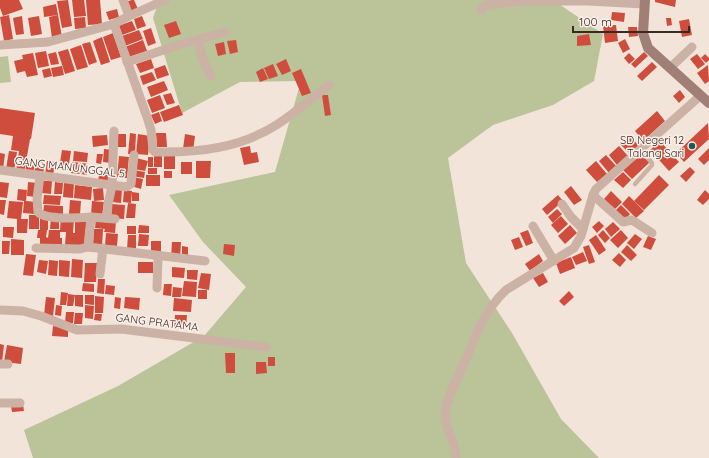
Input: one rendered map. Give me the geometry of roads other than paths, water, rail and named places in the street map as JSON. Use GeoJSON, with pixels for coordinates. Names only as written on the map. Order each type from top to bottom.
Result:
{"type":"FeatureCollection","features":[{"type":"Feature","properties":{"kind":"street"},"geometry":{"type":"LineString","coordinates":[[123,0],[129,16]]}},
{"type":"Feature","properties":{"kind":"street"},"geometry":{"type":"LineString","coordinates":[[0,45],[48,42],[114,24],[165,0]]}},
{"type":"Feature","properties":{"kind":"street"},"geometry":{"type":"LineString","coordinates":[[481,10],[484,6],[491,4],[526,0],[644,2],[643,33],[652,53],[709,103]]}},
{"type":"Feature","properties":{"kind":"street"},"geometry":{"type":"LineString","coordinates":[[114,24],[148,120],[151,130],[153,150],[156,152],[199,151],[222,148],[239,143],[278,124],[329,85]]}},
{"type":"Feature","properties":{"kind":"street"},"geometry":{"type":"LineString","coordinates":[[127,62],[226,32]]}},
{"type":"Feature","properties":{"kind":"street"},"geometry":{"type":"LineString","coordinates":[[198,40],[206,70],[211,76]]}},
{"type":"Feature","properties":{"kind":"street"},"geometry":{"type":"LineString","coordinates":[[670,68],[692,47]]}},
{"type":"Feature","properties":{"kind":"street"},"geometry":{"type":"LineString","coordinates":[[456,458],[452,436],[446,423],[445,415],[447,404],[479,327],[498,298],[506,290],[574,248],[581,236],[596,189],[700,96]]}},
{"type":"Feature","properties":{"kind":"street"},"geometry":{"type":"LineString","coordinates":[[40,176],[37,204],[39,214],[49,217],[90,217],[111,219],[108,204],[112,186],[114,131]]}},
{"type":"Feature","properties":{"kind":"street","name":"GANG MANUNGGAL 5"},"geometry":{"type":"LineString","coordinates":[[0,170],[126,188],[131,184],[134,155]]}},
{"type":"Feature","properties":{"kind":"street"},"geometry":{"type":"LineString","coordinates":[[593,195],[623,222],[632,220],[652,233]]}},
{"type":"Feature","properties":{"kind":"street"},"geometry":{"type":"LineString","coordinates":[[562,204],[571,217],[583,229]]}},
{"type":"Feature","properties":{"kind":"street"},"geometry":{"type":"LineString","coordinates":[[88,247],[90,217]]}},
{"type":"Feature","properties":{"kind":"street"},"geometry":{"type":"LineString","coordinates":[[533,226],[554,261]]}},
{"type":"Feature","properties":{"kind":"street"},"geometry":{"type":"LineString","coordinates":[[36,248],[103,248],[205,262]]}},
{"type":"Feature","properties":{"kind":"street"},"geometry":{"type":"LineString","coordinates":[[100,274],[103,248]]}},
{"type":"Feature","properties":{"kind":"street"},"geometry":{"type":"LineString","coordinates":[[157,288],[158,256]]}},
{"type":"Feature","properties":{"kind":"street","name":"GANG PRATAMA"},"geometry":{"type":"LineString","coordinates":[[0,310],[23,311],[41,316],[77,330],[121,329],[182,338],[266,347]]}},
{"type":"Feature","properties":{"kind":"street"},"geometry":{"type":"LineString","coordinates":[[0,403],[20,404]]}},
{"type":"Feature","properties":{"kind":"lane"},"geometry":{"type":"LineString","coordinates":[[635,184],[652,165],[641,150]]}},
{"type":"Feature","properties":{"kind":"place","name":"SD Negeri 12 Talang Sari"},"geometry":{"type":"Point","coordinates":[692,146]}}]}
